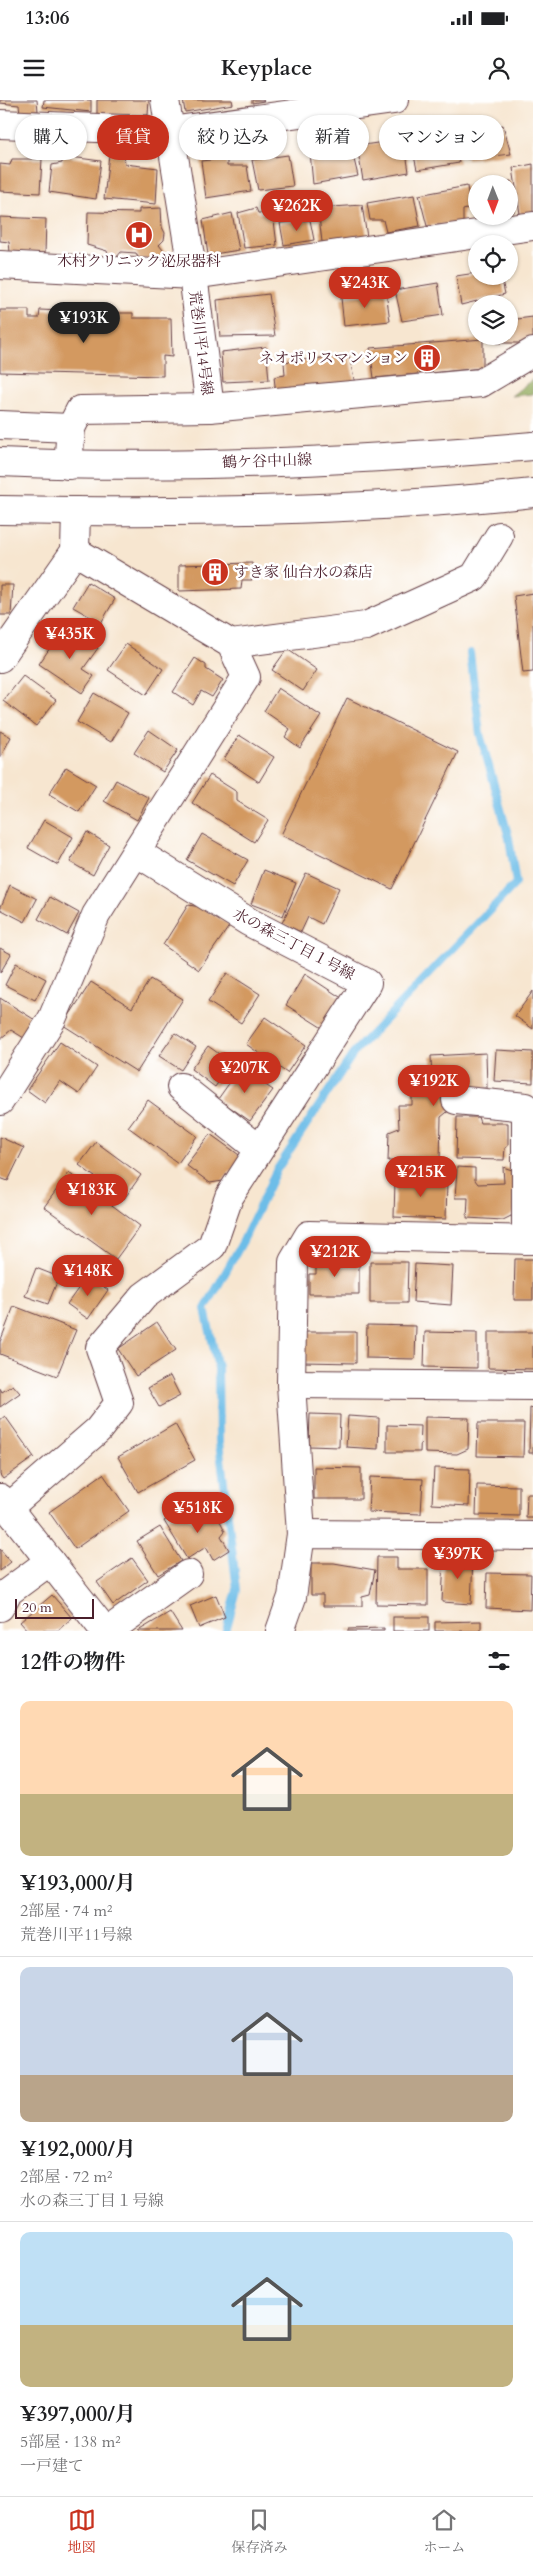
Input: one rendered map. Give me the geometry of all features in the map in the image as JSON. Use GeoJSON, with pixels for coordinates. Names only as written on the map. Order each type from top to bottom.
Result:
{"type":"FeatureCollection","features":[{"type":"Feature","properties":{"kind":"street","name":"荒巻川平14号線"},"geometry":{"type":"LineString","coordinates":[[165,100],[193,275],[210,408]]}},
{"type":"Feature","properties":{"kind":"street"},"geometry":{"type":"LineString","coordinates":[[0,124],[170,131],[394,100]]}},
{"type":"Feature","properties":{"kind":"street"},"geometry":{"type":"LineString","coordinates":[[0,265],[193,275],[533,226]]}},
{"type":"Feature","properties":{"kind":"street"},"geometry":{"type":"LineString","coordinates":[[68,465],[71,428],[80,410],[210,408],[481,383],[533,352]]}},
{"type":"Feature","properties":{"kind":"street"},"geometry":{"type":"LineString","coordinates":[[0,425],[71,428]]}},
{"type":"Feature","properties":{"kind":"street","name":"鶴ケ谷中山線"},"geometry":{"type":"LineString","coordinates":[[0,462],[68,465],[269,461],[441,454],[533,446]]}},
{"type":"Feature","properties":{"kind":"street"},"geometry":{"type":"LineString","coordinates":[[0,510],[76,511],[383,506],[533,493]]}},
{"type":"Feature","properties":{"kind":"street"},"geometry":{"type":"LineString","coordinates":[[0,658],[75,551],[76,511]]}},
{"type":"Feature","properties":{"kind":"street"},"geometry":{"type":"LineString","coordinates":[[230,644],[366,626],[474,578],[499,536]]}},
{"type":"Feature","properties":{"kind":"street"},"geometry":{"type":"LineString","coordinates":[[0,1101],[52,1019],[96,915],[246,678],[230,644],[75,551]]}},
{"type":"Feature","properties":{"kind":"street","name":"水の森三丁目１号線"},"geometry":{"type":"LineString","coordinates":[[4,1503],[98,1430],[120,1403],[100,1348],[144,1296],[212,1246],[229,1197],[367,983],[249,922],[136,852]]}},
{"type":"Feature","properties":{"kind":"street"},"geometry":{"type":"LineString","coordinates":[[181,1087],[259,1149]]}},
{"type":"Feature","properties":{"kind":"street"},"geometry":{"type":"LineString","coordinates":[[280,1631],[292,1597],[301,1534],[291,1384],[293,1262],[309,1235],[529,1240],[526,1106],[456,1100]]}},
{"type":"Feature","properties":{"kind":"street"},"geometry":{"type":"LineString","coordinates":[[291,1384],[533,1386]]}},
{"type":"Feature","properties":{"kind":"street"},"geometry":{"type":"LineString","coordinates":[[4,1503],[107,1631],[188,1574]]}},
{"type":"Feature","properties":{"kind":"street"},"geometry":{"type":"LineString","coordinates":[[301,1534],[533,1536]]}},
{"type":"Feature","properties":{"kind":"street"},"geometry":{"type":"LineString","coordinates":[[0,1607],[8,1592],[50,1561]]}},
{"type":"Feature","properties":{"kind":"green space"},"geometry":{"type":"Polygon","coordinates":[[[533,379],[533,394],[511,396],[533,379]]]}},
{"type":"Feature","properties":{"kind":"building"},"geometry":{"type":"Polygon","coordinates":[[[0,100],[37,100],[38,111],[20,113],[19,105],[0,103],[0,100]]]}},
{"type":"Feature","properties":{"kind":"building"},"geometry":{"type":"Polygon","coordinates":[[[44,100],[91,100],[91,112],[43,107],[44,100]]]}},
{"type":"Feature","properties":{"kind":"building"},"geometry":{"type":"Polygon","coordinates":[[[97,100],[149,100],[148,115],[97,114],[97,100]]]}},
{"type":"Feature","properties":{"kind":"building"},"geometry":{"type":"Polygon","coordinates":[[[183,100],[232,100],[233,104],[185,112],[183,100]]]}},
{"type":"Feature","properties":{"kind":"building"},"geometry":{"type":"Polygon","coordinates":[[[252,100],[263,100],[264,101],[252,103],[252,100]]]}},
{"type":"Feature","properties":{"kind":"building"},"geometry":{"type":"Polygon","coordinates":[[[504,129],[511,154],[504,155],[504,129]]]}},
{"type":"Feature","properties":{"kind":"building"},"geometry":{"type":"Polygon","coordinates":[[[379,143],[379,160],[407,160],[409,172],[363,180],[359,160],[369,160],[369,144],[379,143]]]}},
{"type":"Feature","properties":{"kind":"building"},"geometry":{"type":"Polygon","coordinates":[[[287,155],[293,186],[258,190],[252,160],[287,160],[287,155]]]}},
{"type":"Feature","properties":{"kind":"building"},"geometry":{"type":"Polygon","coordinates":[[[12,159],[42,160],[40,193],[0,191],[0,164],[10,165],[12,159]]]}},
{"type":"Feature","properties":{"kind":"building"},"geometry":{"type":"Polygon","coordinates":[[[62,160],[101,161],[96,199],[49,192],[52,165],[62,163],[62,160]]]}},
{"type":"Feature","properties":{"kind":"building"},"geometry":{"type":"Polygon","coordinates":[[[108,160],[125,160],[125,164],[158,168],[156,204],[104,199],[108,160]]]}},
{"type":"Feature","properties":{"kind":"building"},"geometry":{"type":"Polygon","coordinates":[[[227,160],[227,166],[247,166],[251,191],[206,198],[201,161],[227,160]]]}},
{"type":"Feature","properties":{"kind":"building"},"geometry":{"type":"Polygon","coordinates":[[[311,160],[354,160],[358,176],[313,184],[311,160]]]}},
{"type":"Feature","properties":{"kind":"building"},"geometry":{"type":"Polygon","coordinates":[[[415,160],[458,160],[459,163],[417,170],[415,160]]]}},
{"type":"Feature","properties":{"kind":"building"},"geometry":{"type":"Polygon","coordinates":[[[533,164],[533,212],[520,214],[518,175],[514,175],[513,168],[533,164]]]}},
{"type":"Feature","properties":{"kind":"building"},"geometry":{"type":"Polygon","coordinates":[[[467,186],[468,209],[463,210],[463,223],[427,226],[419,195],[467,186]]]}},
{"type":"Feature","properties":{"kind":"building"},"geometry":{"type":"Polygon","coordinates":[[[414,195],[420,226],[386,232],[383,220],[370,220],[367,203],[414,195]]]}},
{"type":"Feature","properties":{"kind":"building"},"geometry":{"type":"Polygon","coordinates":[[[362,205],[367,237],[322,242],[318,208],[362,205]]]}},
{"type":"Feature","properties":{"kind":"building"},"geometry":{"type":"Polygon","coordinates":[[[161,208],[162,227],[165,233],[164,240],[159,245],[167,255],[159,261],[155,259],[139,259],[136,253],[121,252],[116,258],[109,256],[107,251],[87,245],[88,212],[139,213],[139,209],[161,208]]]}},
{"type":"Feature","properties":{"kind":"building"},"geometry":{"type":"Polygon","coordinates":[[[256,208],[258,213],[273,213],[277,245],[244,248],[238,213],[256,208]]]}},
{"type":"Feature","properties":{"kind":"building"},"geometry":{"type":"Polygon","coordinates":[[[232,213],[239,250],[208,255],[203,220],[232,213]]]}},
{"type":"Feature","properties":{"kind":"building"},"geometry":{"type":"Polygon","coordinates":[[[0,217],[46,219],[45,254],[10,252],[9,242],[0,241],[0,217]]]}},
{"type":"Feature","properties":{"kind":"building"},"geometry":{"type":"Polygon","coordinates":[[[310,220],[314,240],[284,245],[280,223],[310,220]]]}},
{"type":"Feature","properties":{"kind":"building"},"geometry":{"type":"Polygon","coordinates":[[[468,274],[468,285],[503,285],[505,294],[468,295],[468,303],[461,305],[456,276],[468,274]]]}},
{"type":"Feature","properties":{"kind":"building"},"geometry":{"type":"Polygon","coordinates":[[[438,283],[443,315],[402,321],[395,290],[438,283]]]}},
{"type":"Feature","properties":{"kind":"building"},"geometry":{"type":"Polygon","coordinates":[[[386,292],[390,321],[344,326],[341,298],[386,292]]]}},
{"type":"Feature","properties":{"kind":"building"},"geometry":{"type":"Polygon","coordinates":[[[269,294],[275,336],[220,337],[217,300],[269,294]]]}},
{"type":"Feature","properties":{"kind":"building"},"geometry":{"type":"Polygon","coordinates":[[[0,310],[29,310],[29,318],[39,318],[40,310],[81,312],[82,319],[92,318],[93,313],[133,313],[133,318],[171,318],[172,357],[163,356],[163,376],[0,372],[0,310]]]}},
{"type":"Feature","properties":{"kind":"building"},"geometry":{"type":"Polygon","coordinates":[[[533,317],[533,338],[529,343],[518,343],[518,319],[533,317]]]}},
{"type":"Feature","properties":{"kind":"building","name":"ネオポリスマンション"},"geometry":{"type":"Polygon","coordinates":[[[468,340],[468,345],[483,345],[483,368],[374,378],[370,348],[468,340]]]}},
{"type":"Feature","properties":{"kind":"building"},"geometry":{"type":"Polygon","coordinates":[[[266,347],[269,380],[223,382],[221,352],[266,347]]]}},
{"type":"Feature","properties":{"kind":"building"},"geometry":{"type":"Polygon","coordinates":[[[349,355],[355,384],[276,394],[274,377],[285,375],[284,362],[349,355]]]}},
{"type":"Feature","properties":{"kind":"building","name":"すき家 仙台水の森店"},"geometry":{"type":"Polygon","coordinates":[[[252,563],[252,580],[242,580],[241,589],[179,591],[179,565],[252,563]]]}},
{"type":"Feature","properties":{"kind":"building"},"geometry":{"type":"Polygon","coordinates":[[[88,582],[115,599],[101,623],[73,607],[88,582]]]}},
{"type":"Feature","properties":{"kind":"building"},"geometry":{"type":"Polygon","coordinates":[[[0,585],[13,585],[11,615],[0,615],[0,585]]]}},
{"type":"Feature","properties":{"kind":"building"},"geometry":{"type":"Polygon","coordinates":[[[533,593],[533,672],[523,673],[514,596],[533,593]]]}},
{"type":"Feature","properties":{"kind":"building"},"geometry":{"type":"Polygon","coordinates":[[[72,630],[98,648],[83,669],[94,676],[82,693],[39,664],[56,639],[72,630]]]}},
{"type":"Feature","properties":{"kind":"building"},"geometry":{"type":"Polygon","coordinates":[[[126,644],[163,669],[146,695],[108,670],[126,644]]]}},
{"type":"Feature","properties":{"kind":"building"},"geometry":{"type":"Polygon","coordinates":[[[287,649],[317,670],[303,691],[272,670],[287,649]]]}},
{"type":"Feature","properties":{"kind":"building"},"geometry":{"type":"Polygon","coordinates":[[[195,658],[206,665],[206,669],[223,680],[212,697],[201,691],[193,705],[173,692],[195,658]]]}},
{"type":"Feature","properties":{"kind":"building"},"geometry":{"type":"Polygon","coordinates":[[[23,676],[56,700],[36,726],[3,701],[23,676]]]}},
{"type":"Feature","properties":{"kind":"building"},"geometry":{"type":"Polygon","coordinates":[[[278,688],[321,716],[300,748],[285,737],[290,729],[264,711],[278,688]]]}},
{"type":"Feature","properties":{"kind":"building"},"geometry":{"type":"Polygon","coordinates":[[[94,693],[128,713],[111,742],[77,722],[94,693]]]}},
{"type":"Feature","properties":{"kind":"building"},"geometry":{"type":"Polygon","coordinates":[[[347,698],[458,752],[392,889],[281,835],[347,698]]]}},
{"type":"Feature","properties":{"kind":"building"},"geometry":{"type":"Polygon","coordinates":[[[149,730],[178,750],[163,772],[134,753],[149,730]]]}},
{"type":"Feature","properties":{"kind":"building"},"geometry":{"type":"Polygon","coordinates":[[[0,731],[11,737],[0,758],[0,731]]]}},
{"type":"Feature","properties":{"kind":"building"},"geometry":{"type":"Polygon","coordinates":[[[239,735],[274,757],[259,782],[224,759],[239,735]]]}},
{"type":"Feature","properties":{"kind":"building"},"geometry":{"type":"Polygon","coordinates":[[[66,767],[96,785],[79,812],[49,794],[66,767]]]}},
{"type":"Feature","properties":{"kind":"building"},"geometry":{"type":"Polygon","coordinates":[[[210,775],[237,792],[237,801],[268,820],[254,842],[192,803],[210,775]]]}},
{"type":"Feature","properties":{"kind":"building"},"geometry":{"type":"Polygon","coordinates":[[[116,780],[149,798],[137,820],[104,801],[116,780]]]}},
{"type":"Feature","properties":{"kind":"building"},"geometry":{"type":"Polygon","coordinates":[[[44,820],[73,837],[58,865],[28,848],[44,820]]]}},
{"type":"Feature","properties":{"kind":"building"},"geometry":{"type":"Polygon","coordinates":[[[87,832],[109,845],[93,875],[70,862],[87,832]]]}},
{"type":"Feature","properties":{"kind":"building"},"geometry":{"type":"Polygon","coordinates":[[[202,834],[248,860],[233,886],[187,860],[202,834]]]}},
{"type":"Feature","properties":{"kind":"building"},"geometry":{"type":"Polygon","coordinates":[[[264,870],[296,883],[283,916],[251,904],[264,870]]]}},
{"type":"Feature","properties":{"kind":"building"},"geometry":{"type":"Polygon","coordinates":[[[306,873],[339,888],[322,924],[308,917],[301,932],[282,923],[306,873]]]}},
{"type":"Feature","properties":{"kind":"building"},"geometry":{"type":"Polygon","coordinates":[[[10,885],[37,899],[25,922],[0,909],[10,885]]]}},
{"type":"Feature","properties":{"kind":"building"},"geometry":{"type":"Polygon","coordinates":[[[50,897],[79,913],[67,935],[38,919],[50,897]]]}},
{"type":"Feature","properties":{"kind":"building"},"geometry":{"type":"Polygon","coordinates":[[[188,905],[201,907],[230,925],[199,970],[163,945],[188,905]]]}},
{"type":"Feature","properties":{"kind":"building"},"geometry":{"type":"Polygon","coordinates":[[[0,948],[11,954],[0,973],[0,948]]]}},
{"type":"Feature","properties":{"kind":"building"},"geometry":{"type":"Polygon","coordinates":[[[16,963],[46,979],[35,1000],[5,985],[16,963]]]}},
{"type":"Feature","properties":{"kind":"building"},"geometry":{"type":"Polygon","coordinates":[[[227,973],[260,994],[241,1023],[208,1002],[227,973]]]}},
{"type":"Feature","properties":{"kind":"building"},"geometry":{"type":"Polygon","coordinates":[[[305,974],[343,999],[324,1029],[286,1005],[305,974]]]}},
{"type":"Feature","properties":{"kind":"building"},"geometry":{"type":"Polygon","coordinates":[[[150,979],[183,999],[137,1072],[63,1025],[91,982],[132,1008],[150,979]]]}},
{"type":"Feature","properties":{"kind":"building"},"geometry":{"type":"Polygon","coordinates":[[[533,991],[533,1029],[515,1016],[533,991]]]}},
{"type":"Feature","properties":{"kind":"building"},"geometry":{"type":"Polygon","coordinates":[[[0,998],[35,1020],[24,1038],[11,1030],[0,1039],[0,998]]]}},
{"type":"Feature","properties":{"kind":"building"},"geometry":{"type":"Polygon","coordinates":[[[265,1017],[306,1045],[287,1073],[246,1044],[265,1017]]]}},
{"type":"Feature","properties":{"kind":"building"},"geometry":{"type":"Polygon","coordinates":[[[175,1033],[196,1047],[181,1070],[159,1056],[175,1033]]]}},
{"type":"Feature","properties":{"kind":"building"},"geometry":{"type":"Polygon","coordinates":[[[60,1042],[97,1067],[79,1094],[60,1081],[45,1103],[27,1090],[60,1042]]]}},
{"type":"Feature","properties":{"kind":"building"},"geometry":{"type":"Polygon","coordinates":[[[208,1046],[232,1063],[215,1087],[191,1069],[208,1046]]]}},
{"type":"Feature","properties":{"kind":"building"},"geometry":{"type":"Polygon","coordinates":[[[496,1050],[533,1052],[533,1083],[494,1081],[496,1050]]]}},
{"type":"Feature","properties":{"kind":"building"},"geometry":{"type":"Polygon","coordinates":[[[486,1053],[487,1088],[450,1090],[451,1109],[441,1117],[440,1161],[388,1161],[389,1132],[399,1128],[398,1105],[412,1105],[412,1084],[432,1084],[431,1056],[486,1053]]]}},
{"type":"Feature","properties":{"kind":"building"},"geometry":{"type":"Polygon","coordinates":[[[240,1068],[273,1090],[250,1121],[218,1099],[240,1068]]]}},
{"type":"Feature","properties":{"kind":"building"},"geometry":{"type":"Polygon","coordinates":[[[148,1100],[197,1136],[178,1163],[128,1127],[148,1100]]]}},
{"type":"Feature","properties":{"kind":"building"},"geometry":{"type":"Polygon","coordinates":[[[457,1117],[478,1117],[480,1123],[508,1123],[508,1146],[505,1148],[504,1160],[456,1159],[457,1117]]]}},
{"type":"Feature","properties":{"kind":"building"},"geometry":{"type":"Polygon","coordinates":[[[210,1134],[242,1157],[223,1181],[210,1183],[186,1165],[210,1134]]]}},
{"type":"Feature","properties":{"kind":"building"},"geometry":{"type":"Polygon","coordinates":[[[0,1137],[24,1148],[8,1181],[0,1178],[0,1137]]]}},
{"type":"Feature","properties":{"kind":"building"},"geometry":{"type":"Polygon","coordinates":[[[96,1142],[141,1175],[124,1199],[79,1165],[96,1142]]]}},
{"type":"Feature","properties":{"kind":"building"},"geometry":{"type":"Polygon","coordinates":[[[457,1167],[475,1168],[475,1180],[478,1184],[504,1183],[503,1167],[515,1171],[518,1207],[511,1216],[503,1220],[467,1218],[468,1198],[455,1198],[457,1167]]]}},
{"type":"Feature","properties":{"kind":"building"},"geometry":{"type":"Polygon","coordinates":[[[69,1173],[140,1226],[116,1259],[44,1207],[69,1173]]]}},
{"type":"Feature","properties":{"kind":"building"},"geometry":{"type":"Polygon","coordinates":[[[410,1174],[433,1175],[436,1182],[447,1182],[446,1219],[394,1217],[395,1181],[410,1181],[410,1174]]]}},
{"type":"Feature","properties":{"kind":"building"},"geometry":{"type":"Polygon","coordinates":[[[515,1259],[533,1259],[533,1300],[514,1300],[515,1259]]]}},
{"type":"Feature","properties":{"kind":"building"},"geometry":{"type":"Polygon","coordinates":[[[316,1261],[359,1261],[359,1294],[309,1294],[309,1274],[316,1274],[316,1261]]]}},
{"type":"Feature","properties":{"kind":"building"},"geometry":{"type":"Polygon","coordinates":[[[370,1262],[408,1262],[407,1303],[370,1303],[370,1262]]]}},
{"type":"Feature","properties":{"kind":"building"},"geometry":{"type":"Polygon","coordinates":[[[415,1264],[453,1266],[451,1305],[413,1302],[415,1264]]]}},
{"type":"Feature","properties":{"kind":"building"},"geometry":{"type":"Polygon","coordinates":[[[36,1268],[59,1277],[48,1304],[25,1296],[36,1268]]]}},
{"type":"Feature","properties":{"kind":"building"},"geometry":{"type":"Polygon","coordinates":[[[88,1275],[108,1290],[88,1319],[67,1304],[88,1275]]]}},
{"type":"Feature","properties":{"kind":"building"},"geometry":{"type":"Polygon","coordinates":[[[14,1306],[76,1330],[57,1376],[0,1354],[0,1342],[14,1306]]]}},
{"type":"Feature","properties":{"kind":"building"},"geometry":{"type":"Polygon","coordinates":[[[157,1322],[176,1350],[136,1376],[118,1349],[157,1322]]]}},
{"type":"Feature","properties":{"kind":"building"},"geometry":{"type":"Polygon","coordinates":[[[367,1325],[416,1326],[415,1359],[366,1358],[367,1325]]]}},
{"type":"Feature","properties":{"kind":"building"},"geometry":{"type":"Polygon","coordinates":[[[304,1332],[356,1332],[356,1363],[303,1362],[304,1332]]]}},
{"type":"Feature","properties":{"kind":"building"},"geometry":{"type":"Polygon","coordinates":[[[425,1332],[477,1333],[477,1368],[424,1367],[425,1332]]]}},
{"type":"Feature","properties":{"kind":"building"},"geometry":{"type":"Polygon","coordinates":[[[488,1332],[533,1332],[533,1369],[488,1368],[488,1332]]]}},
{"type":"Feature","properties":{"kind":"building"},"geometry":{"type":"Polygon","coordinates":[[[170,1376],[180,1396],[159,1407],[148,1388],[170,1376]]]}},
{"type":"Feature","properties":{"kind":"building"},"geometry":{"type":"Polygon","coordinates":[[[13,1385],[20,1393],[0,1407],[0,1388],[2,1392],[13,1385]]]}},
{"type":"Feature","properties":{"kind":"building"},"geometry":{"type":"Polygon","coordinates":[[[530,1408],[533,1409],[533,1453],[529,1453],[530,1408]]]}},
{"type":"Feature","properties":{"kind":"building"},"geometry":{"type":"Polygon","coordinates":[[[310,1414],[340,1415],[339,1447],[309,1446],[310,1414]]]}},
{"type":"Feature","properties":{"kind":"building"},"geometry":{"type":"Polygon","coordinates":[[[5,1416],[34,1457],[3,1479],[0,1475],[0,1420],[5,1416]]]}},
{"type":"Feature","properties":{"kind":"building"},"geometry":{"type":"Polygon","coordinates":[[[348,1416],[379,1418],[378,1449],[346,1447],[348,1416]]]}},
{"type":"Feature","properties":{"kind":"building"},"geometry":{"type":"Polygon","coordinates":[[[425,1417],[469,1418],[468,1449],[457,1454],[425,1453],[425,1417]]]}},
{"type":"Feature","properties":{"kind":"building"},"geometry":{"type":"Polygon","coordinates":[[[478,1423],[524,1423],[523,1457],[477,1456],[478,1423]]]}},
{"type":"Feature","properties":{"kind":"building"},"geometry":{"type":"Polygon","coordinates":[[[175,1424],[195,1460],[138,1492],[118,1457],[175,1424]]]}},
{"type":"Feature","properties":{"kind":"building"},"geometry":{"type":"Polygon","coordinates":[[[387,1425],[421,1426],[420,1452],[387,1452],[387,1425]]]}},
{"type":"Feature","properties":{"kind":"building"},"geometry":{"type":"Polygon","coordinates":[[[314,1467],[361,1468],[361,1499],[314,1499],[314,1467]]]}},
{"type":"Feature","properties":{"kind":"building"},"geometry":{"type":"Polygon","coordinates":[[[434,1468],[470,1469],[469,1506],[432,1504],[434,1468]]]}},
{"type":"Feature","properties":{"kind":"building"},"geometry":{"type":"Polygon","coordinates":[[[103,1474],[129,1511],[75,1549],[49,1512],[103,1474]]]}},
{"type":"Feature","properties":{"kind":"building"},"geometry":{"type":"Polygon","coordinates":[[[370,1477],[423,1479],[421,1514],[368,1512],[370,1477]]]}},
{"type":"Feature","properties":{"kind":"building"},"geometry":{"type":"Polygon","coordinates":[[[477,1485],[519,1486],[519,1516],[476,1515],[477,1485]]]}},
{"type":"Feature","properties":{"kind":"building"},"geometry":{"type":"Polygon","coordinates":[[[527,1494],[533,1494],[533,1518],[526,1518],[527,1494]]]}},
{"type":"Feature","properties":{"kind":"building"},"geometry":{"type":"Polygon","coordinates":[[[179,1511],[194,1522],[215,1511],[225,1531],[221,1536],[229,1550],[213,1560],[206,1547],[187,1559],[164,1521],[179,1511]]]}},
{"type":"Feature","properties":{"kind":"building"},"geometry":{"type":"Polygon","coordinates":[[[160,1527],[181,1561],[158,1575],[137,1541],[160,1527]]]}},
{"type":"Feature","properties":{"kind":"building"},"geometry":{"type":"Polygon","coordinates":[[[0,1549],[11,1562],[0,1571],[0,1549]]]}},
{"type":"Feature","properties":{"kind":"building"},"geometry":{"type":"Polygon","coordinates":[[[377,1557],[397,1557],[397,1569],[428,1569],[428,1605],[376,1604],[377,1557]]]}},
{"type":"Feature","properties":{"kind":"building"},"geometry":{"type":"Polygon","coordinates":[[[444,1557],[473,1558],[471,1604],[442,1602],[444,1557]]]}},
{"type":"Feature","properties":{"kind":"building"},"geometry":{"type":"Polygon","coordinates":[[[132,1558],[148,1580],[113,1605],[97,1582],[132,1558]]]}},
{"type":"Feature","properties":{"kind":"building"},"geometry":{"type":"Polygon","coordinates":[[[311,1563],[334,1563],[375,1570],[370,1595],[362,1597],[362,1606],[323,1606],[323,1595],[311,1595],[311,1563]]]}},
{"type":"Feature","properties":{"kind":"building"},"geometry":{"type":"Polygon","coordinates":[[[487,1573],[531,1574],[530,1610],[486,1608],[487,1573]]]}},
{"type":"Feature","properties":{"kind":"building"},"geometry":{"type":"Polygon","coordinates":[[[52,1595],[72,1618],[57,1631],[28,1631],[20,1622],[52,1595]]]}},
{"type":"Feature","properties":{"kind":"building"},"geometry":{"type":"Polygon","coordinates":[[[216,1595],[225,1617],[199,1628],[190,1606],[216,1595]]]}},
{"type":"Feature","properties":{"kind":"building"},"geometry":{"type":"Polygon","coordinates":[[[170,1612],[182,1631],[138,1631],[170,1612]]]}},
{"type":"Feature","properties":{"kind":"building"},"geometry":{"type":"Polygon","coordinates":[[[393,1617],[429,1617],[429,1631],[393,1631],[393,1617]]]}},
{"type":"Feature","properties":{"kind":"building"},"geometry":{"type":"Polygon","coordinates":[[[481,1621],[481,1631],[435,1631],[435,1622],[481,1621]]]}},
{"type":"Feature","properties":{"kind":"building"},"geometry":{"type":"Polygon","coordinates":[[[384,1628],[384,1631],[348,1631],[348,1629],[384,1628]]]}},
{"type":"Feature","properties":{"kind":"waterway"},"geometry":{"type":"LineString","coordinates":[[226,1631],[237,1590],[219,1442],[218,1368],[205,1309],[243,1241],[276,1171],[355,1051],[516,883],[509,838],[480,734],[470,653]]}},
{"type":"Feature","properties":{"kind":"place","name":"木村クリニック泌尿器科"},"geometry":{"type":"Point","coordinates":[139,235]}},
{"type":"Feature","properties":{"kind":"place","name":"ネオポリスマンション"},"geometry":{"type":"Point","coordinates":[427,358]}},
{"type":"Feature","properties":{"kind":"place","name":"すき家 仙台水の森店"},"geometry":{"type":"Point","coordinates":[215,572]}}]}
